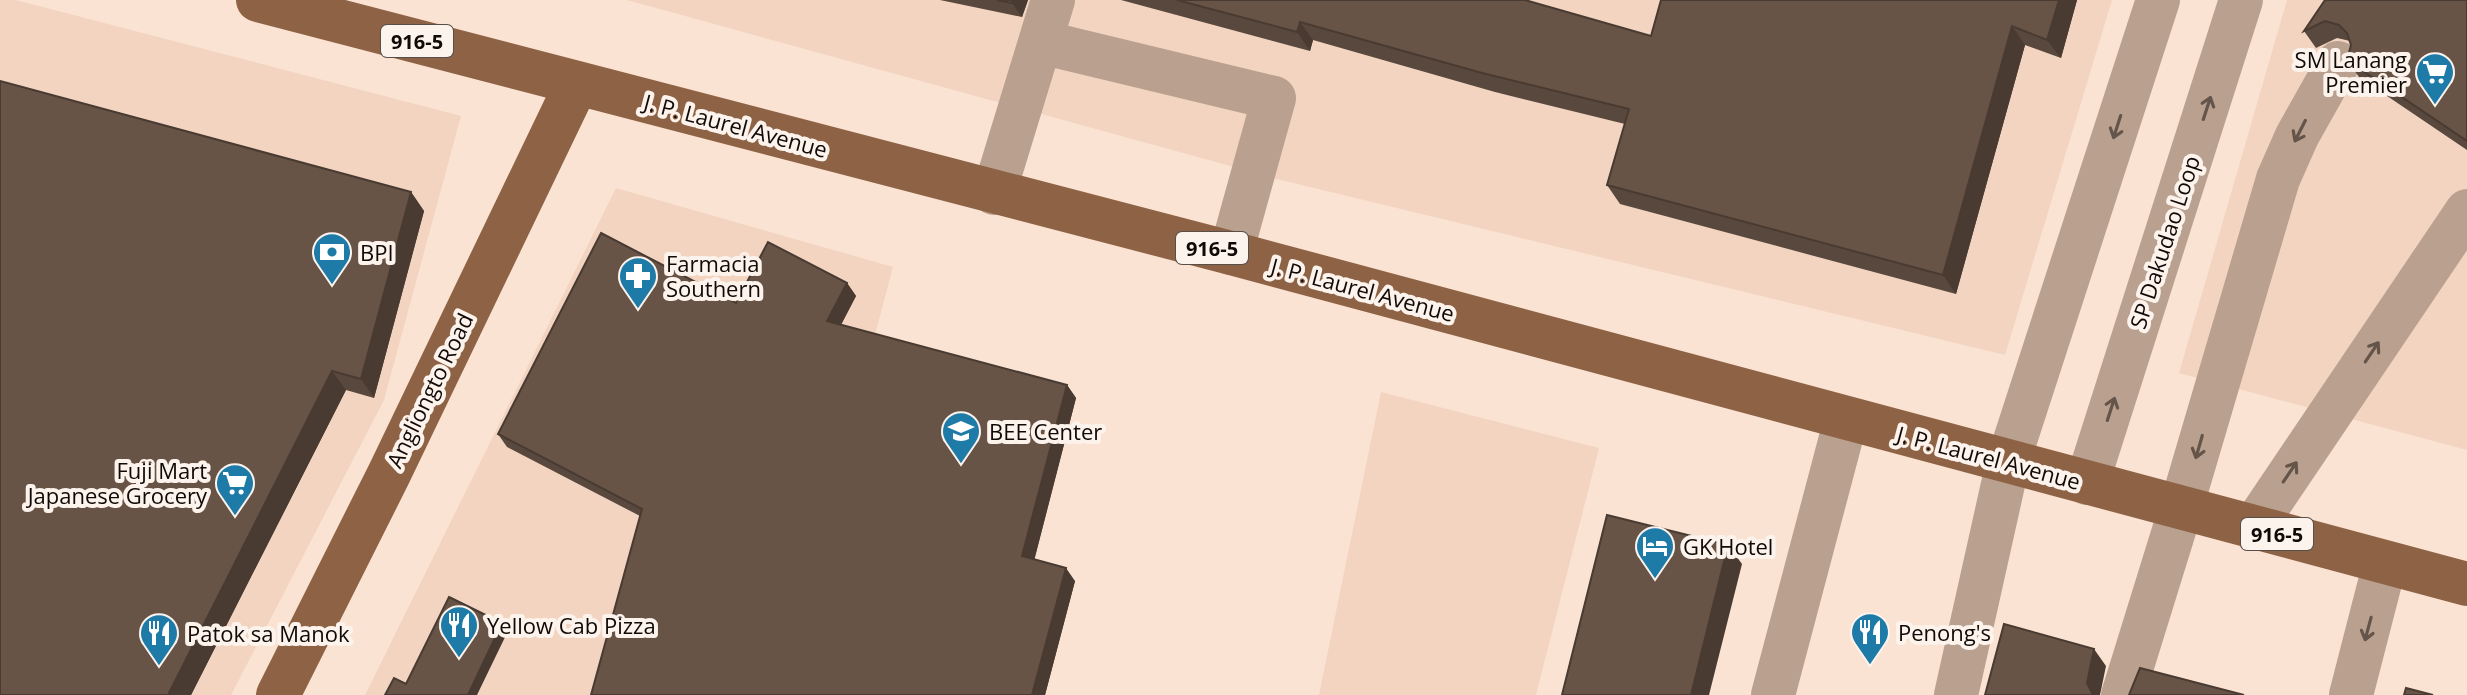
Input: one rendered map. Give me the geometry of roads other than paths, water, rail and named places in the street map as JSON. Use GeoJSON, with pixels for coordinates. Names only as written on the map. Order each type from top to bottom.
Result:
{"type":"FeatureCollection","features":[{"type":"Feature","properties":{"kind":"main road","name":"J. P. Laurel Avenue"},"geometry":{"type":"LineString","coordinates":[[258,0],[1231,253],[2467,584]]}},
{"type":"Feature","properties":{"kind":"main road","name":"Angliongto Road"},"geometry":{"type":"LineString","coordinates":[[278,695],[389,474],[577,83]]}},
{"type":"Feature","properties":{"kind":"street"},"geometry":{"type":"LineString","coordinates":[[994,193],[1053,0]]}},
{"type":"Feature","properties":{"kind":"street"},"geometry":{"type":"LineString","coordinates":[[1956,695],[2008,462],[2158,0]]}},
{"type":"Feature","properties":{"kind":"street","name":"SP Dakudao Loop"},"geometry":{"type":"LineString","coordinates":[[2087,483],[2241,0]]}},
{"type":"Feature","properties":{"kind":"street"},"geometry":{"type":"LineString","coordinates":[[1041,42],[1274,98],[1231,253]]}},
{"type":"Feature","properties":{"kind":"street"},"geometry":{"type":"LineString","coordinates":[[2123,695],[2278,179],[2297,136],[2338,63]]}},
{"type":"Feature","properties":{"kind":"street"},"geometry":{"type":"LineString","coordinates":[[2253,528],[2467,211]]}},
{"type":"Feature","properties":{"kind":"street"},"geometry":{"type":"LineString","coordinates":[[1773,695],[1846,419]]}},
{"type":"Feature","properties":{"kind":"street"},"geometry":{"type":"LineString","coordinates":[[2351,695],[2385,563]]}},
{"type":"Feature","properties":{"kind":"place","name":"SM Lanang Premier"},"geometry":{"type":"Point","coordinates":[2435,106]}},
{"type":"Feature","properties":{"kind":"place","name":"BPI"},"geometry":{"type":"Point","coordinates":[332,286]}},
{"type":"Feature","properties":{"kind":"place","name":"Farmacia Southern"},"geometry":{"type":"Point","coordinates":[638,310]}},
{"type":"Feature","properties":{"kind":"place","name":"BEE Center"},"geometry":{"type":"Point","coordinates":[961,465]}},
{"type":"Feature","properties":{"kind":"place","name":"Fuji Mart Japanese Grocery"},"geometry":{"type":"Point","coordinates":[235,517]}},
{"type":"Feature","properties":{"kind":"place","name":"GK Hotel"},"geometry":{"type":"Point","coordinates":[1655,580]}},
{"type":"Feature","properties":{"kind":"place","name":"Yellow Cab Pizza"},"geometry":{"type":"Point","coordinates":[459,659]}},
{"type":"Feature","properties":{"kind":"place","name":"Penong's"},"geometry":{"type":"Point","coordinates":[1870,666]}},
{"type":"Feature","properties":{"kind":"place","name":"Patok sa Manok"},"geometry":{"type":"Point","coordinates":[159,667]}}]}
